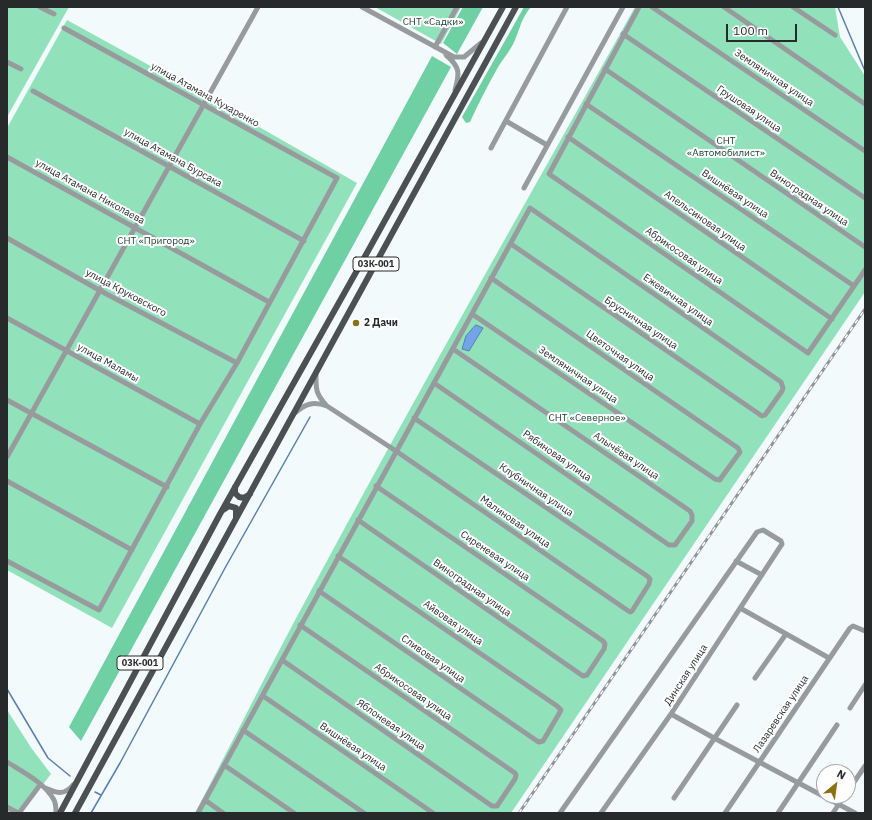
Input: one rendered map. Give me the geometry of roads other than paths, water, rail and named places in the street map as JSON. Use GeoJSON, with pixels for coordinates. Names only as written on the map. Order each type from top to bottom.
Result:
{"type":"FeatureCollection","features":[{"type":"Feature","properties":{"kind":"main road","name":"03К-001"},"geometry":{"type":"LineString","coordinates":[[60,813],[220,514],[503,7]]}},
{"type":"Feature","properties":{"kind":"main road","name":"03К-001"},"geometry":{"type":"LineString","coordinates":[[75,813],[516,7]]}},
{"type":"Feature","properties":{"kind":"main road"},"geometry":{"type":"LineString","coordinates":[[236,485],[235,492],[239,497],[244,498],[250,494]]}},
{"type":"Feature","properties":{"kind":"main road"},"geometry":{"type":"LineString","coordinates":[[220,514],[227,506],[234,507],[237,510],[235,522]]}},
{"type":"Feature","properties":{"kind":"street"},"geometry":{"type":"LineString","coordinates":[[40,7],[54,14]]}},
{"type":"Feature","properties":{"kind":"street"},"geometry":{"type":"LineString","coordinates":[[7,457],[258,7]]}},
{"type":"Feature","properties":{"kind":"street"},"geometry":{"type":"LineString","coordinates":[[362,7],[454,57],[464,57],[476,49],[486,39]]}},
{"type":"Feature","properties":{"kind":"street"},"geometry":{"type":"LineString","coordinates":[[435,47],[457,7]]}},
{"type":"Feature","properties":{"kind":"street"},"geometry":{"type":"LineString","coordinates":[[491,148],[567,7]]}},
{"type":"Feature","properties":{"kind":"street"},"geometry":{"type":"LineString","coordinates":[[524,188],[623,7]]}},
{"type":"Feature","properties":{"kind":"street"},"geometry":{"type":"LineString","coordinates":[[568,138],[639,7]]}},
{"type":"Feature","properties":{"kind":"street","name":"Земляничная улица"},"geometry":{"type":"LineString","coordinates":[[652,7],[865,151]]}},
{"type":"Feature","properties":{"kind":"street"},"geometry":{"type":"LineString","coordinates":[[724,7],[865,104]]}},
{"type":"Feature","properties":{"kind":"street"},"geometry":{"type":"LineString","coordinates":[[793,7],[835,35]]}},
{"type":"Feature","properties":{"kind":"street","name":"улица Атамана Кухаренко"},"geometry":{"type":"LineString","coordinates":[[64,28],[337,178],[304,241]]}},
{"type":"Feature","properties":{"kind":"street","name":"Грушовая улица"},"geometry":{"type":"LineString","coordinates":[[624,34],[865,198]]}},
{"type":"Feature","properties":{"kind":"street"},"geometry":{"type":"LineString","coordinates":[[443,51],[452,60],[458,70],[459,76],[452,100]]}},
{"type":"Feature","properties":{"kind":"street"},"geometry":{"type":"LineString","coordinates":[[7,62],[21,69]]}},
{"type":"Feature","properties":{"kind":"street","name":"Виноградная улица"},"geometry":{"type":"LineString","coordinates":[[605,69],[865,247]]}},
{"type":"Feature","properties":{"kind":"street","name":"улица Атамана Бурсака"},"geometry":{"type":"LineString","coordinates":[[32,91],[304,241]]}},
{"type":"Feature","properties":{"kind":"street","name":"Вишнёвая улица"},"geometry":{"type":"LineString","coordinates":[[586,104],[854,286]]}},
{"type":"Feature","properties":{"kind":"street"},"geometry":{"type":"LineString","coordinates":[[506,121],[547,145]]}},
{"type":"Feature","properties":{"kind":"street","name":"Абрикосовая улица"},"geometry":{"type":"LineString","coordinates":[[568,138],[549,174],[808,353],[832,319]]}},
{"type":"Feature","properties":{"kind":"street","name":"Апельсиновая улица"},"geometry":{"type":"LineString","coordinates":[[568,138],[832,319]]}},
{"type":"Feature","properties":{"kind":"street","name":"улица Атамана Николаева"},"geometry":{"type":"LineString","coordinates":[[7,157],[269,302]]}},
{"type":"Feature","properties":{"kind":"street","name":"Ежевичная улица"},"geometry":{"type":"LineString","coordinates":[[511,244],[530,208],[781,382],[783,388],[782,391],[765,415],[762,416]]}},
{"type":"Feature","properties":{"kind":"street","name":"улица Круковского"},"geometry":{"type":"LineString","coordinates":[[7,238],[99,290],[237,363]]}},
{"type":"Feature","properties":{"kind":"street"},"geometry":{"type":"LineString","coordinates":[[7,562],[98,610],[167,487],[200,424],[237,363],[269,302],[304,241]]}},
{"type":"Feature","properties":{"kind":"street"},"geometry":{"type":"LineString","coordinates":[[198,813],[376,486],[511,244]]}},
{"type":"Feature","properties":{"kind":"street","name":"Брусничная улица"},"geometry":{"type":"LineString","coordinates":[[511,244],[762,416]]}},
{"type":"Feature","properties":{"kind":"street"},"geometry":{"type":"LineString","coordinates":[[832,319],[865,270]]}},
{"type":"Feature","properties":{"kind":"street","name":"Цветочная улица"},"geometry":{"type":"LineString","coordinates":[[491,278],[738,448],[740,452],[720,480],[715,479]]}},
{"type":"Feature","properties":{"kind":"street","name":"Земляничная улица"},"geometry":{"type":"LineString","coordinates":[[472,314],[715,479]]}},
{"type":"Feature","properties":{"kind":"street","name":"улица Маламы"},"geometry":{"type":"LineString","coordinates":[[7,318],[200,424]]}},
{"type":"Feature","properties":{"kind":"street","name":"Алычёвая улица"},"geometry":{"type":"LineString","coordinates":[[453,349],[690,511],[692,520],[675,545],[669,545]]}},
{"type":"Feature","properties":{"kind":"street"},"geometry":{"type":"LineString","coordinates":[[316,373],[316,389],[318,396],[327,406]]}},
{"type":"Feature","properties":{"kind":"street","name":"Рябиновая улица"},"geometry":{"type":"LineString","coordinates":[[434,382],[669,545]]}},
{"type":"Feature","properties":{"kind":"street"},"geometry":{"type":"LineString","coordinates":[[7,400],[167,487]]}},
{"type":"Feature","properties":{"kind":"street"},"geometry":{"type":"LineString","coordinates":[[294,414],[311,403],[319,403],[327,406]]}},
{"type":"Feature","properties":{"kind":"street","name":"Малиновая улица"},"geometry":{"type":"LineString","coordinates":[[327,406],[396,451],[624,608]]}},
{"type":"Feature","properties":{"kind":"street","name":"Клубничная улица"},"geometry":{"type":"LineString","coordinates":[[414,418],[647,576],[650,579],[649,584],[634,609],[630,612],[624,608]]}},
{"type":"Feature","properties":{"kind":"street"},"geometry":{"type":"LineString","coordinates":[[7,481],[132,550]]}},
{"type":"Feature","properties":{"kind":"street","name":"Сиреневая улица"},"geometry":{"type":"LineString","coordinates":[[376,486],[603,641],[605,644],[604,649],[587,675],[583,676],[575,671]]}},
{"type":"Feature","properties":{"kind":"street","name":"Виноградная улица"},"geometry":{"type":"LineString","coordinates":[[358,520],[575,671]]}},
{"type":"Feature","properties":{"kind":"street","name":"Динская улица"},"geometry":{"type":"LineString","coordinates":[[601,813],[672,714],[782,544],[775,537],[763,530],[760,530],[736,561]]}},
{"type":"Feature","properties":{"kind":"street","name":"Айвовая улица"},"geometry":{"type":"LineString","coordinates":[[338,556],[557,706],[561,710],[560,712],[543,741],[537,742]]}},
{"type":"Feature","properties":{"kind":"street"},"geometry":{"type":"LineString","coordinates":[[560,813],[736,561],[762,575]]}},
{"type":"Feature","properties":{"kind":"street","name":"Сливовая улица"},"geometry":{"type":"LineString","coordinates":[[319,591],[537,742]]}},
{"type":"Feature","properties":{"kind":"street"},"geometry":{"type":"LineString","coordinates":[[740,608],[829,658]]}},
{"type":"Feature","properties":{"kind":"street","name":"Абрикосовая улица"},"geometry":{"type":"LineString","coordinates":[[300,625],[515,773],[515,779],[497,806],[494,807],[490,805]]}},
{"type":"Feature","properties":{"kind":"street","name":"Лазаревская улица"},"geometry":{"type":"LineString","coordinates":[[725,813],[850,628],[853,626],[865,631]]}},
{"type":"Feature","properties":{"kind":"street"},"geometry":{"type":"LineString","coordinates":[[756,678],[786,634]]}},
{"type":"Feature","properties":{"kind":"street","name":"Яблоневая улица"},"geometry":{"type":"LineString","coordinates":[[282,660],[490,805]]}},
{"type":"Feature","properties":{"kind":"street"},"geometry":{"type":"LineString","coordinates":[[850,708],[865,685]]}},
{"type":"Feature","properties":{"kind":"street","name":"Вишнёвая улица"},"geometry":{"type":"LineString","coordinates":[[262,696],[433,813]]}},
{"type":"Feature","properties":{"kind":"street"},"geometry":{"type":"LineString","coordinates":[[674,798],[737,705]]}},
{"type":"Feature","properties":{"kind":"street"},"geometry":{"type":"LineString","coordinates":[[672,714],[816,792]]}},
{"type":"Feature","properties":{"kind":"street"},"geometry":{"type":"LineString","coordinates":[[778,813],[837,725]]}},
{"type":"Feature","properties":{"kind":"street"},"geometry":{"type":"LineString","coordinates":[[243,730],[364,813]]}},
{"type":"Feature","properties":{"kind":"street"},"geometry":{"type":"LineString","coordinates":[[7,762],[31,777],[42,786],[54,800],[56,813]]}},
{"type":"Feature","properties":{"kind":"street"},"geometry":{"type":"LineString","coordinates":[[224,765],[294,813]]}},
{"type":"Feature","properties":{"kind":"street"},"geometry":{"type":"LineString","coordinates":[[856,779],[865,766]]}},
{"type":"Feature","properties":{"kind":"street"},"geometry":{"type":"LineString","coordinates":[[42,786],[59,793],[65,792],[80,777]]}},
{"type":"Feature","properties":{"kind":"street"},"geometry":{"type":"LineString","coordinates":[[7,807],[19,813],[42,786]]}},
{"type":"Feature","properties":{"kind":"street"},"geometry":{"type":"LineString","coordinates":[[205,800],[223,813]]}},
{"type":"Feature","properties":{"kind":"street"},"geometry":{"type":"LineString","coordinates":[[833,813],[839,804],[855,813]]}},
{"type":"Feature","properties":{"kind":"water"},"geometry":{"type":"Polygon","coordinates":[[[476,325],[483,328],[469,351],[462,349],[466,336],[476,325]]]}},
{"type":"Feature","properties":{"kind":"waterway"},"geometry":{"type":"LineString","coordinates":[[838,7],[865,71]]}},
{"type":"Feature","properties":{"kind":"waterway"},"geometry":{"type":"LineString","coordinates":[[91,813],[120,763],[225,568],[310,417]]}},
{"type":"Feature","properties":{"kind":"waterway"},"geometry":{"type":"LineString","coordinates":[[7,689],[48,758],[70,776]]}},
{"type":"Feature","properties":{"kind":"waterway"},"geometry":{"type":"LineString","coordinates":[[95,792],[101,795]]}},
{"type":"Feature","properties":{"kind":"railway"},"geometry":{"type":"LineString","coordinates":[[519,813],[865,309]]}},
{"type":"Feature","properties":{"kind":"place","name":"2 Дачи"},"geometry":{"type":"Point","coordinates":[356,323]}},
{"type":"Feature","properties":{"kind":"park label","name":"СНТ «Садки»"},"geometry":{"type":"Point","coordinates":[433,22]}},
{"type":"Feature","properties":{"kind":"park label","name":"СНТ «Автомобилист»"},"geometry":{"type":"Point","coordinates":[726,146]}},
{"type":"Feature","properties":{"kind":"park label","name":"СНТ «Пригород»"},"geometry":{"type":"Point","coordinates":[156,241]}},
{"type":"Feature","properties":{"kind":"park label","name":"СНТ «Северное»"},"geometry":{"type":"Point","coordinates":[587,418]}}]}
